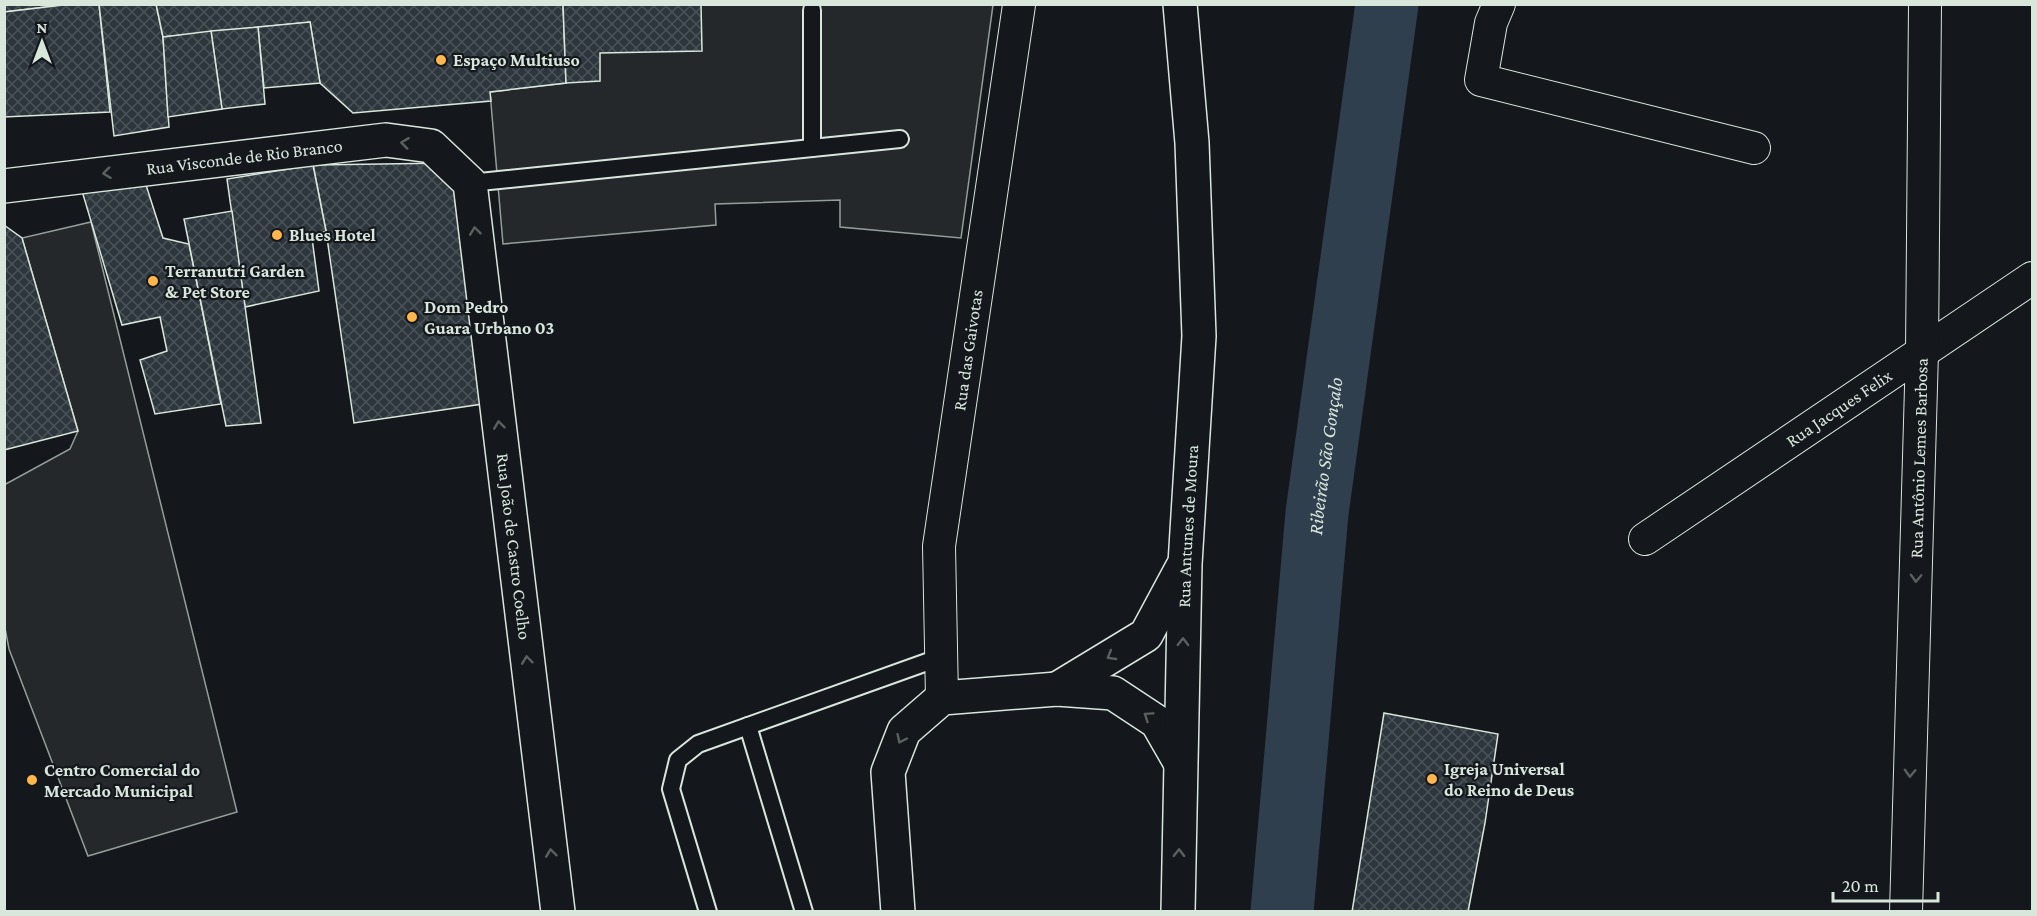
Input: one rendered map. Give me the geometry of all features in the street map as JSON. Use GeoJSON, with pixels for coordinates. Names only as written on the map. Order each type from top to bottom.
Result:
{"type":"FeatureCollection","features":[{"type":"Feature","properties":{"kind":"street","name":"Rua Antunes de Moura"},"geometry":{"type":"LineString","coordinates":[[1178,912],[1185,564],[1199,336],[1192,143],[1180,4]]}},
{"type":"Feature","properties":{"kind":"street"},"geometry":{"type":"LineString","coordinates":[[1499,4],[1491,23],[1481,80],[1754,148]]}},
{"type":"Feature","properties":{"kind":"street","name":"Rua Antônio Lemes Barbosa"},"geometry":{"type":"LineString","coordinates":[[1906,912],[1922,352],[1925,4]]}},
{"type":"Feature","properties":{"kind":"street","name":"Rua das Gaivotas"},"geometry":{"type":"LineString","coordinates":[[942,698],[939,546],[1019,5]]}},
{"type":"Feature","properties":{"kind":"street","name":"Rua Visconde de Rio Branco"},"geometry":{"type":"LineString","coordinates":[[4,186],[386,140],[431,146],[470,183]]}},
{"type":"Feature","properties":{"kind":"street","name":"Rua João de Castro Coelho"},"geometry":{"type":"LineString","coordinates":[[470,183],[558,912]]}},
{"type":"Feature","properties":{"kind":"street","name":"Rua Jacques Felix"},"geometry":{"type":"LineString","coordinates":[[1645,538],[2032,278]]}},
{"type":"Feature","properties":{"kind":"street"},"geometry":{"type":"LineString","coordinates":[[1057,689],[1146,635],[1185,564]]}},
{"type":"Feature","properties":{"kind":"street"},"geometry":{"type":"LineString","coordinates":[[898,912],[888,772],[904,731],[942,698],[1057,689],[1113,693],[1157,722],[1180,764]]}},
{"type":"Feature","properties":{"kind":"lane"},"geometry":{"type":"LineString","coordinates":[[812,10],[812,148]]}},
{"type":"Feature","properties":{"kind":"lane"},"geometry":{"type":"LineString","coordinates":[[470,183],[900,139]]}},
{"type":"Feature","properties":{"kind":"lane"},"geometry":{"type":"LineString","coordinates":[[708,912],[671,789],[678,760],[698,744],[941,657]]}},
{"type":"Feature","properties":{"kind":"lane"},"geometry":{"type":"LineString","coordinates":[[748,726],[804,912]]}},
{"type":"Feature","properties":{"kind":"shaded area"},"geometry":{"type":"Polygon","coordinates":[[[563,5],[993,5],[961,238],[840,227],[840,200],[715,204],[716,225],[503,244],[490,92],[566,83],[563,5]]]}},
{"type":"Feature","properties":{"kind":"shaded area"},"geometry":{"type":"Polygon","coordinates":[[[91,222],[237,812],[88,856],[9,649],[5,628],[4,485],[70,449],[78,431],[22,238],[91,222]]]}},
{"type":"Feature","properties":{"kind":"building"},"geometry":{"type":"Polygon","coordinates":[[[4,4],[72,4],[4,12],[4,4]]]}},
{"type":"Feature","properties":{"kind":"building"},"geometry":{"type":"Polygon","coordinates":[[[72,4],[99,4],[110,112],[4,117],[4,12],[72,4]]]}},
{"type":"Feature","properties":{"kind":"building"},"geometry":{"type":"Polygon","coordinates":[[[99,4],[156,4],[163,37],[169,127],[114,136],[99,4]]]}},
{"type":"Feature","properties":{"kind":"building","name":"Espaço Multiuso"},"geometry":{"type":"Polygon","coordinates":[[[156,4],[563,4],[566,83],[490,92],[491,101],[353,113],[320,83],[310,22],[163,37],[156,4]]]}},
{"type":"Feature","properties":{"kind":"building"},"geometry":{"type":"Polygon","coordinates":[[[563,4],[701,4],[702,51],[600,53],[600,81],[566,83],[563,4]]]}},
{"type":"Feature","properties":{"kind":"building"},"geometry":{"type":"Polygon","coordinates":[[[310,22],[320,83],[264,88],[258,27],[310,22]]]}},
{"type":"Feature","properties":{"kind":"building"},"geometry":{"type":"Polygon","coordinates":[[[258,27],[265,104],[222,109],[211,31],[258,27]]]}},
{"type":"Feature","properties":{"kind":"building"},"geometry":{"type":"Polygon","coordinates":[[[211,31],[222,109],[168,117],[163,37],[211,31]]]}},
{"type":"Feature","properties":{"kind":"building","name":"Dom Pedro Guara Urbano 03"},"geometry":{"type":"Polygon","coordinates":[[[449,163],[496,402],[354,423],[326,231],[313,165],[449,163]]]}},
{"type":"Feature","properties":{"kind":"building","name":"Blues Hotel"},"geometry":{"type":"Polygon","coordinates":[[[313,165],[326,231],[312,238],[319,291],[245,307],[227,179],[313,165]]]}},
{"type":"Feature","properties":{"kind":"building","name":"Terranutri Garden & Pet Store"},"geometry":{"type":"Polygon","coordinates":[[[146,185],[163,238],[189,244],[221,404],[155,414],[140,360],[167,351],[160,317],[122,325],[82,191],[146,185]]]}},
{"type":"Feature","properties":{"kind":"building"},"geometry":{"type":"Polygon","coordinates":[[[232,211],[261,423],[226,426],[184,219],[232,211]]]}},
{"type":"Feature","properties":{"kind":"building"},"geometry":{"type":"Polygon","coordinates":[[[4,225],[22,238],[78,431],[4,450],[4,225]]]}},
{"type":"Feature","properties":{"kind":"building","name":"Igreja Universal do Reino de Deus"},"geometry":{"type":"Polygon","coordinates":[[[1384,713],[1498,734],[1485,823],[1468,912],[1352,912],[1384,713]]]}},
{"type":"Feature","properties":{"kind":"waterway","name":"Ribeirão São Gonçalo"},"geometry":{"type":"LineString","coordinates":[[1282,912],[1317,513],[1387,4]]}},
{"type":"Feature","properties":{"kind":"place","name":"Espaço Multiuso"},"geometry":{"type":"Point","coordinates":[441,60]}},
{"type":"Feature","properties":{"kind":"place","name":"Blues Hotel"},"geometry":{"type":"Point","coordinates":[277,235]}},
{"type":"Feature","properties":{"kind":"place","name":"Terranutri Garden & Pet Store"},"geometry":{"type":"Point","coordinates":[153,281]}},
{"type":"Feature","properties":{"kind":"place","name":"Dom Pedro Guara Urbano 03"},"geometry":{"type":"Point","coordinates":[412,317]}},
{"type":"Feature","properties":{"kind":"place","name":"Igreja Universal do Reino de Deus"},"geometry":{"type":"Point","coordinates":[1432,779]}},
{"type":"Feature","properties":{"kind":"place","name":"Centro Comercial do Mercado Municipal"},"geometry":{"type":"Point","coordinates":[32,780]}}]}
